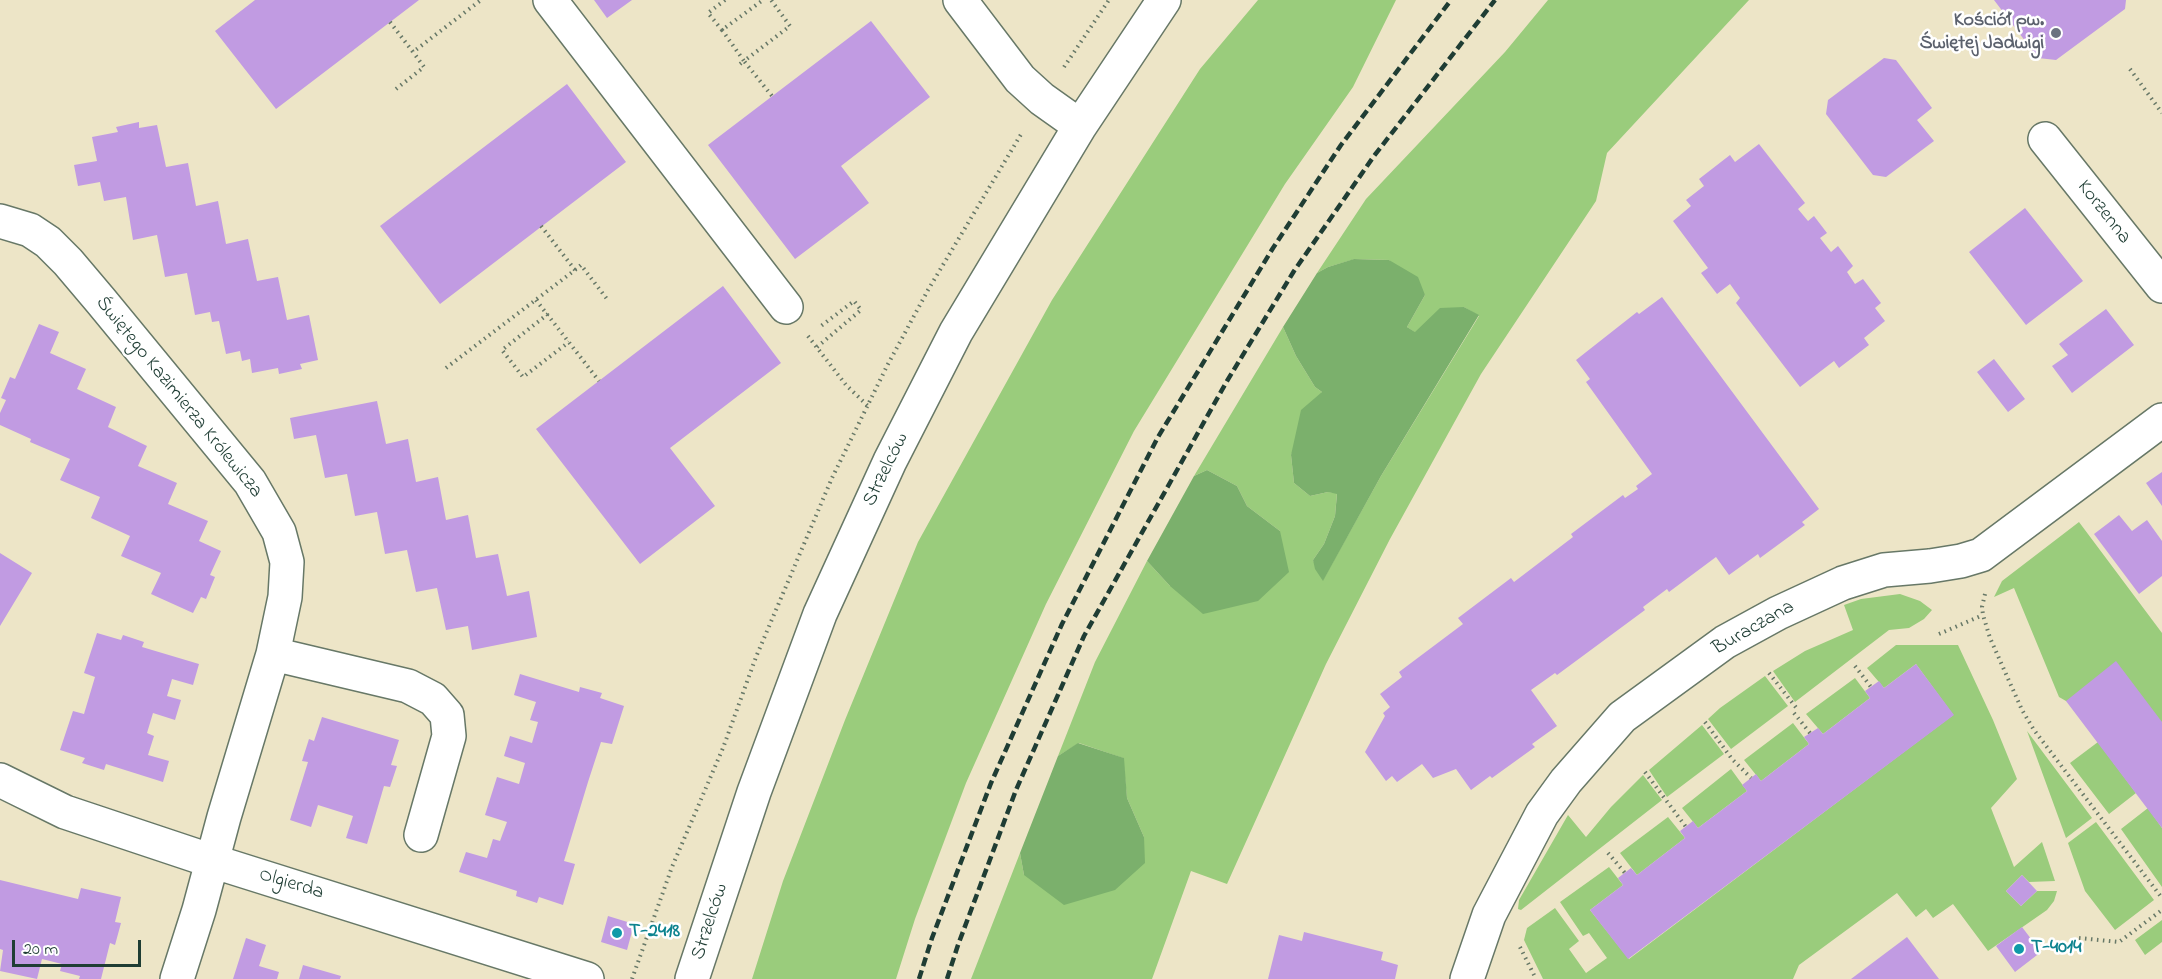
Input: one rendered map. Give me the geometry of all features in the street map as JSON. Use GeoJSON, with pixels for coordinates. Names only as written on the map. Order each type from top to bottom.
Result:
{"type":"FeatureCollection","features":[{"type":"Feature","properties":{"kind":"street"},"geometry":{"type":"LineString","coordinates":[[550,0],[788,308]]}},
{"type":"Feature","properties":{"kind":"street"},"geometry":{"type":"LineString","coordinates":[[960,0],[1020,79],[1042,99],[1080,126]]}},
{"type":"Feature","properties":{"kind":"street","name":"Strzelców"},"geometry":{"type":"LineString","coordinates":[[692,979],[754,792],[820,614],[890,461],[956,332],[1080,126],[1164,0]]}},
{"type":"Feature","properties":{"kind":"street","name":"Korzenna"},"geometry":{"type":"LineString","coordinates":[[2045,139],[2162,286]]}},
{"type":"Feature","properties":{"kind":"street","name":"Świętego Kazimierza Królewicza"},"geometry":{"type":"LineString","coordinates":[[0,221],[30,230],[48,242],[68,262],[250,482],[279,532],[287,562],[285,597],[273,654],[177,979]]}},
{"type":"Feature","properties":{"kind":"street","name":"Buraczana"},"geometry":{"type":"LineString","coordinates":[[1467,979],[1489,915],[1537,822],[1566,781],[1622,717],[1725,642],[1843,583],[1884,570],[1930,566],[1981,555],[2162,420]]}},
{"type":"Feature","properties":{"kind":"street"},"geometry":{"type":"LineString","coordinates":[[273,654],[408,686],[433,699],[447,715],[449,736],[421,835]]}},
{"type":"Feature","properties":{"kind":"street","name":"Olgierda"},"geometry":{"type":"LineString","coordinates":[[0,780],[65,812],[212,861],[587,979]]}},
{"type":"Feature","properties":{"kind":"path"},"geometry":{"type":"LineString","coordinates":[[413,52],[480,0]]}},
{"type":"Feature","properties":{"kind":"path"},"geometry":{"type":"LineString","coordinates":[[724,0],[708,13],[722,30],[742,63],[772,96]]}},
{"type":"Feature","properties":{"kind":"path"},"geometry":{"type":"LineString","coordinates":[[722,30],[763,0]]}},
{"type":"Feature","properties":{"kind":"path"},"geometry":{"type":"LineString","coordinates":[[742,63],[789,26],[771,0]]}},
{"type":"Feature","properties":{"kind":"path"},"geometry":{"type":"LineString","coordinates":[[390,22],[424,67],[396,88]]}},
{"type":"Feature","properties":{"kind":"path"},"geometry":{"type":"LineString","coordinates":[[2130,69],[2162,113]]}},
{"type":"Feature","properties":{"kind":"path"},"geometry":{"type":"LineString","coordinates":[[541,226],[575,270]]}},
{"type":"Feature","properties":{"kind":"path"},"geometry":{"type":"LineString","coordinates":[[446,368],[581,265],[607,298]]}},
{"type":"Feature","properties":{"kind":"path"},"geometry":{"type":"LineString","coordinates":[[536,300],[599,381]]}},
{"type":"Feature","properties":{"kind":"path"},"geometry":{"type":"LineString","coordinates":[[817,347],[861,310],[854,301],[818,329],[799,303],[788,308],[817,347],[846,385],[868,406]]}},
{"type":"Feature","properties":{"kind":"path"},"geometry":{"type":"LineString","coordinates":[[548,314],[502,350],[523,377],[569,342]]}},
{"type":"Feature","properties":{"kind":"path"},"geometry":{"type":"LineString","coordinates":[[1939,634],[1983,615]]}},
{"type":"Feature","properties":{"kind":"path"},"geometry":{"type":"LineString","coordinates":[[1855,666],[1871,687]]}},
{"type":"Feature","properties":{"kind":"path"},"geometry":{"type":"LineString","coordinates":[[1769,673],[1810,733]]}},
{"type":"Feature","properties":{"kind":"path"},"geometry":{"type":"LineString","coordinates":[[2011,687],[2034,730],[2162,898]]}},
{"type":"Feature","properties":{"kind":"path"},"geometry":{"type":"LineString","coordinates":[[1704,722],[1732,759],[1751,778]]}},
{"type":"Feature","properties":{"kind":"path"},"geometry":{"type":"LineString","coordinates":[[1645,772],[1686,827]]}},
{"type":"Feature","properties":{"kind":"path"},"geometry":{"type":"LineString","coordinates":[[1608,853],[1625,873]]}},
{"type":"Feature","properties":{"kind":"path"},"geometry":{"type":"LineString","coordinates":[[2079,938],[2119,942],[2162,910]]}},
{"type":"Feature","properties":{"kind":"path"},"geometry":{"type":"LineString","coordinates":[[1517,942],[1536,979]]}},
{"type":"Feature","properties":{"kind":"green space"},"geometry":{"type":"Polygon","coordinates":[[[1258,0],[1396,0],[1353,87],[1285,184],[1134,431],[1046,604],[966,783],[915,919],[896,979],[752,979],[783,881],[845,720],[918,542],[1052,300],[1200,69],[1258,0]]]}},
{"type":"Feature","properties":{"kind":"green space"},"geometry":{"type":"Polygon","coordinates":[[[1548,0],[1749,0],[1607,153],[1596,201],[1481,374],[1390,539],[1326,664],[1227,884],[1191,871],[1152,979],[971,979],[1020,853],[1024,875],[1144,837],[1127,798],[1123,758],[1079,743],[1058,756],[1095,662],[1147,561],[1170,586],[1280,531],[1247,506],[1237,486],[1207,470],[1194,476],[1283,327],[1296,356],[1315,387],[1322,392],[1291,455],[1294,483],[1310,496],[1328,492],[1337,493],[1335,516],[1324,544],[1313,560],[1323,580],[1381,476],[1479,316],[1464,307],[1416,333],[1407,327],[1425,295],[1389,260],[1355,259],[1328,267],[1317,273],[1366,199],[1505,52],[1548,0]]]}},
{"type":"Feature","properties":{"kind":"green space"},"geometry":{"type":"Polygon","coordinates":[[[1354,259],[1389,260],[1418,277],[1425,295],[1407,327],[1415,332],[1440,308],[1464,307],[1479,315],[1381,476],[1323,581],[1315,569],[1313,560],[1324,544],[1335,516],[1337,494],[1328,492],[1310,496],[1294,483],[1291,455],[1301,410],[1322,392],[1315,387],[1296,356],[1283,327],[1317,273],[1354,259]]]}},
{"type":"Feature","properties":{"kind":"green space"},"geometry":{"type":"Polygon","coordinates":[[[1207,470],[1237,486],[1247,506],[1280,531],[1289,572],[1258,601],[1203,614],[1170,586],[1147,561],[1194,476],[1207,470]]]}},
{"type":"Feature","properties":{"kind":"green space"},"geometry":{"type":"Polygon","coordinates":[[[2079,522],[2162,633],[2162,722],[2066,701],[2059,697],[2014,588],[1994,597],[2002,581],[2079,522]]]}},
{"type":"Feature","properties":{"kind":"green space"},"geometry":{"type":"Polygon","coordinates":[[[1900,594],[1920,601],[1932,610],[1924,619],[1909,628],[1889,630],[1795,702],[1773,671],[1805,651],[1853,630],[1844,605],[1861,599],[1900,594]]]}},
{"type":"Feature","properties":{"kind":"green space"},"geometry":{"type":"Polygon","coordinates":[[[1896,645],[1958,645],[1993,720],[2017,779],[1991,808],[2014,867],[2042,842],[2055,881],[2029,882],[2022,875],[2006,891],[2021,906],[2037,891],[2057,891],[2054,901],[2047,910],[1988,951],[1953,904],[1933,918],[1926,909],[1916,917],[1897,893],[1799,965],[1793,979],[1543,979],[1524,940],[1527,928],[1555,908],[1579,941],[1569,949],[1586,973],[1607,958],[1589,933],[1583,936],[1560,902],[1609,867],[1623,885],[1590,910],[1629,959],[1953,715],[1916,664],[1884,688],[1867,668],[1896,645]]]}},
{"type":"Feature","properties":{"kind":"green space"},"geometry":{"type":"Polygon","coordinates":[[[1765,676],[1788,706],[1731,749],[1708,719],[1765,676]]]}},
{"type":"Feature","properties":{"kind":"green space"},"geometry":{"type":"Polygon","coordinates":[[[1855,678],[1870,698],[1823,734],[1806,714],[1855,678]]]}},
{"type":"Feature","properties":{"kind":"green space"},"geometry":{"type":"Polygon","coordinates":[[[1793,723],[1809,744],[1761,781],[1744,760],[1793,723]]]}},
{"type":"Feature","properties":{"kind":"green space"},"geometry":{"type":"Polygon","coordinates":[[[1702,725],[1724,754],[1667,797],[1649,770],[1702,725]]]}},
{"type":"Feature","properties":{"kind":"green space"},"geometry":{"type":"Polygon","coordinates":[[[2027,731],[2092,818],[2066,838],[2027,731]]]}},
{"type":"Feature","properties":{"kind":"green space"},"geometry":{"type":"Polygon","coordinates":[[[2098,742],[2136,793],[2109,814],[2070,763],[2098,742]]]}},
{"type":"Feature","properties":{"kind":"green space"},"geometry":{"type":"Polygon","coordinates":[[[1078,743],[1124,758],[1127,798],[1144,837],[1145,863],[1115,890],[1064,905],[1024,875],[1020,853],[1058,756],[1078,743]]]}},
{"type":"Feature","properties":{"kind":"green space"},"geometry":{"type":"Polygon","coordinates":[[[1731,769],[1747,791],[1698,828],[1682,808],[1731,769]]]}},
{"type":"Feature","properties":{"kind":"green space"},"geometry":{"type":"Polygon","coordinates":[[[1643,775],[1662,800],[1521,910],[1518,909],[1519,900],[1568,815],[1586,837],[1611,807],[1643,775]]]}},
{"type":"Feature","properties":{"kind":"green space"},"geometry":{"type":"Polygon","coordinates":[[[2148,808],[2162,828],[2162,887],[2121,829],[2148,808]]]}},
{"type":"Feature","properties":{"kind":"green space"},"geometry":{"type":"Polygon","coordinates":[[[1668,817],[1685,838],[1637,875],[1620,853],[1668,817]]]}},
{"type":"Feature","properties":{"kind":"green space"},"geometry":{"type":"Polygon","coordinates":[[[2096,822],[2154,900],[2115,930],[2085,891],[2068,843],[2096,822]]]}},
{"type":"Feature","properties":{"kind":"green space"},"geometry":{"type":"Polygon","coordinates":[[[2162,920],[2162,942],[2145,955],[2135,940],[2162,920]]]}},
{"type":"Feature","properties":{"kind":"building"},"geometry":{"type":"Polygon","coordinates":[[[255,0],[419,0],[276,109],[215,31],[255,0]]]}},
{"type":"Feature","properties":{"kind":"building"},"geometry":{"type":"Polygon","coordinates":[[[594,0],[632,0],[607,18],[594,0]]]}},
{"type":"Feature","properties":{"kind":"building","name":"Kościół pw. Świętej Jadwigi"},"geometry":{"type":"Polygon","coordinates":[[[1994,0],[2126,0],[2125,9],[2056,60],[2038,58],[1994,0]]]}},
{"type":"Feature","properties":{"kind":"building"},"geometry":{"type":"Polygon","coordinates":[[[871,21],[930,97],[841,166],[869,203],[795,259],[708,145],[871,21]]]}},
{"type":"Feature","properties":{"kind":"building"},"geometry":{"type":"Polygon","coordinates":[[[1884,58],[1896,60],[1932,108],[1917,120],[1934,141],[1886,177],[1873,175],[1826,114],[1828,100],[1884,58]]]}},
{"type":"Feature","properties":{"kind":"building"},"geometry":{"type":"Polygon","coordinates":[[[567,84],[626,162],[440,304],[380,226],[567,84]]]}},
{"type":"Feature","properties":{"kind":"building"},"geometry":{"type":"Polygon","coordinates":[[[139,122],[139,128],[157,125],[166,167],[188,163],[196,206],[218,201],[226,244],[248,239],[257,281],[278,277],[287,320],[309,315],[318,360],[300,364],[302,369],[279,374],[278,368],[252,373],[250,359],[242,361],[240,351],[226,354],[219,321],[212,322],[210,312],[195,315],[187,273],[165,277],[157,235],[133,240],[126,197],[104,201],[100,182],[78,186],[74,165],[97,161],[92,137],[118,132],[116,127],[139,122]]]}},
{"type":"Feature","properties":{"kind":"building"},"geometry":{"type":"Polygon","coordinates":[[[1759,144],[1805,203],[1798,209],[1808,221],[1814,216],[1827,233],[1820,238],[1831,252],[1838,246],[1853,266],[1847,272],[1855,284],[1863,279],[1881,303],[1875,308],[1885,321],[1864,338],[1869,345],[1839,368],[1834,361],[1800,387],[1736,303],[1740,298],[1730,284],[1717,294],[1701,273],[1708,268],[1673,221],[1691,206],[1686,200],[1704,186],[1699,179],[1730,155],[1735,162],[1759,144]]]}},
{"type":"Feature","properties":{"kind":"building"},"geometry":{"type":"Polygon","coordinates":[[[2025,208],[2083,281],[2026,325],[1969,252],[2025,208]]]}},
{"type":"Feature","properties":{"kind":"building"},"geometry":{"type":"Polygon","coordinates":[[[723,286],[781,363],[670,448],[715,506],[640,564],[536,429],[723,286]]]}},
{"type":"Feature","properties":{"kind":"building"},"geometry":{"type":"Polygon","coordinates":[[[1662,297],[1819,509],[1802,522],[1805,525],[1760,558],[1758,554],[1729,575],[1716,557],[1669,592],[1667,589],[1643,607],[1645,610],[1557,675],[1555,673],[1531,690],[1557,726],[1532,744],[1535,747],[1492,778],[1490,776],[1471,790],[1456,769],[1433,778],[1422,764],[1397,782],[1392,776],[1386,781],[1365,752],[1385,716],[1383,713],[1390,707],[1380,694],[1402,677],[1399,672],[1463,624],[1458,618],[1511,578],[1514,582],[1573,537],[1571,534],[1623,495],[1625,498],[1638,489],[1636,486],[1652,474],[1586,382],[1590,379],[1576,360],[1637,312],[1639,314],[1662,297]]]}},
{"type":"Feature","properties":{"kind":"building"},"geometry":{"type":"Polygon","coordinates":[[[2106,309],[2134,345],[2072,393],[2052,366],[2068,355],[2059,344],[2106,309]]]}},
{"type":"Feature","properties":{"kind":"building"},"geometry":{"type":"Polygon","coordinates":[[[39,324],[59,332],[50,353],[86,369],[77,389],[116,407],[108,427],[147,446],[138,466],[177,483],[168,504],[208,521],[199,541],[221,551],[210,575],[215,577],[206,599],[201,597],[193,613],[151,594],[161,573],[121,556],[130,536],[91,518],[100,497],[60,480],[70,459],[30,442],[31,439],[0,425],[0,413],[6,400],[1,398],[10,377],[15,379],[39,324]]]}},
{"type":"Feature","properties":{"kind":"building"},"geometry":{"type":"Polygon","coordinates":[[[1994,359],[2025,399],[2008,412],[1977,372],[1994,359]]]}},
{"type":"Feature","properties":{"kind":"building"},"geometry":{"type":"Polygon","coordinates":[[[377,401],[386,444],[408,439],[416,482],[438,477],[446,520],[468,515],[476,558],[498,554],[507,596],[529,591],[537,637],[472,650],[468,626],[446,630],[437,588],[416,592],[407,550],[385,554],[377,512],[355,516],[347,474],[325,478],[316,435],[294,439],[290,418],[377,401]]]}},
{"type":"Feature","properties":{"kind":"building"},"geometry":{"type":"Polygon","coordinates":[[[2162,472],[2162,506],[2146,483],[2162,472]]]}},
{"type":"Feature","properties":{"kind":"building"},"geometry":{"type":"Polygon","coordinates":[[[2119,515],[2132,531],[2147,520],[2162,541],[2162,576],[2139,594],[2094,534],[2119,515]]]}},
{"type":"Feature","properties":{"kind":"building"},"geometry":{"type":"Polygon","coordinates":[[[0,553],[32,573],[0,626],[0,553]]]}},
{"type":"Feature","properties":{"kind":"building"},"geometry":{"type":"Polygon","coordinates":[[[97,633],[121,640],[123,635],[144,642],[142,647],[199,664],[193,685],[172,679],[167,696],[181,700],[175,720],[153,713],[147,733],[154,736],[148,755],[169,761],[163,782],[106,764],[104,770],[82,763],[85,758],[60,750],[73,711],[84,714],[95,677],[84,673],[97,633]]]}},
{"type":"Feature","properties":{"kind":"building"},"geometry":{"type":"Polygon","coordinates":[[[2116,661],[2162,722],[2162,828],[2066,701],[2116,661]]]}},
{"type":"Feature","properties":{"kind":"building"},"geometry":{"type":"Polygon","coordinates":[[[1916,664],[1954,715],[1628,959],[1590,910],[1623,885],[1618,878],[1631,868],[1637,875],[1685,838],[1680,831],[1693,821],[1698,828],[1747,791],[1742,785],[1756,774],[1761,781],[1809,744],[1804,737],[1818,728],[1823,734],[1870,698],[1865,691],[1879,681],[1884,688],[1916,664]]]}},
{"type":"Feature","properties":{"kind":"building"},"geometry":{"type":"Polygon","coordinates":[[[520,674],[579,692],[580,687],[602,693],[600,698],[624,706],[612,744],[601,742],[588,782],[564,861],[575,864],[563,905],[539,897],[537,903],[516,896],[517,891],[459,872],[466,852],[487,858],[493,839],[500,841],[507,822],[485,815],[497,777],[519,784],[525,763],[504,756],[510,736],[532,743],[538,722],[530,720],[536,702],[514,695],[520,674]]]}},
{"type":"Feature","properties":{"kind":"building"},"geometry":{"type":"Polygon","coordinates":[[[322,717],[399,740],[391,765],[397,766],[390,787],[384,786],[367,844],[346,838],[353,816],[318,805],[311,827],[290,820],[308,762],[302,761],[309,739],[314,741],[322,717]]]}},
{"type":"Feature","properties":{"kind":"building"},"geometry":{"type":"Polygon","coordinates":[[[2022,875],[2037,891],[2021,906],[2006,891],[2022,875]]]}},
{"type":"Feature","properties":{"kind":"building"},"geometry":{"type":"Polygon","coordinates":[[[0,880],[78,899],[81,888],[121,897],[115,922],[121,923],[115,945],[110,943],[101,979],[79,979],[80,976],[60,971],[62,964],[42,959],[37,979],[0,971],[3,950],[0,949],[0,880]]]}},
{"type":"Feature","properties":{"kind":"building","name":"T-2418"},"geometry":{"type":"Polygon","coordinates":[[[608,916],[634,924],[627,950],[601,942],[608,916]]]}},
{"type":"Feature","properties":{"kind":"building","name":"T-4014"},"geometry":{"type":"Polygon","coordinates":[[[2022,927],[2041,952],[2015,972],[1996,946],[2022,927]]]}},
{"type":"Feature","properties":{"kind":"building"},"geometry":{"type":"Polygon","coordinates":[[[1304,932],[1383,952],[1381,960],[1398,965],[1395,979],[1268,979],[1279,935],[1302,941],[1304,932]]]}},
{"type":"Feature","properties":{"kind":"building"},"geometry":{"type":"Polygon","coordinates":[[[1907,937],[1939,979],[1851,979],[1907,937]]]}},
{"type":"Feature","properties":{"kind":"building"},"geometry":{"type":"Polygon","coordinates":[[[246,938],[266,945],[259,966],[279,972],[277,979],[233,979],[246,938]]]}},
{"type":"Feature","properties":{"kind":"building"},"geometry":{"type":"Polygon","coordinates":[[[303,965],[341,976],[340,979],[299,979],[303,965]]]}},
{"type":"Feature","properties":{"kind":"railway"},"geometry":{"type":"LineString","coordinates":[[919,979],[932,938],[991,783],[1062,624],[1158,437],[1273,248],[1341,145],[1451,0]]}},
{"type":"Feature","properties":{"kind":"railway"},"geometry":{"type":"LineString","coordinates":[[947,979],[1016,790],[1084,636],[1227,381],[1294,271],[1374,156],[1495,0]]}},
{"type":"Feature","properties":{"kind":"place","name":"Kościół pw. Świętej Jadwigi"},"geometry":{"type":"Point","coordinates":[2056,33]}},
{"type":"Feature","properties":{"kind":"place","name":"T-2418"},"geometry":{"type":"Point","coordinates":[617,933]}},
{"type":"Feature","properties":{"kind":"place","name":"T-4014"},"geometry":{"type":"Point","coordinates":[2019,949]}}]}
